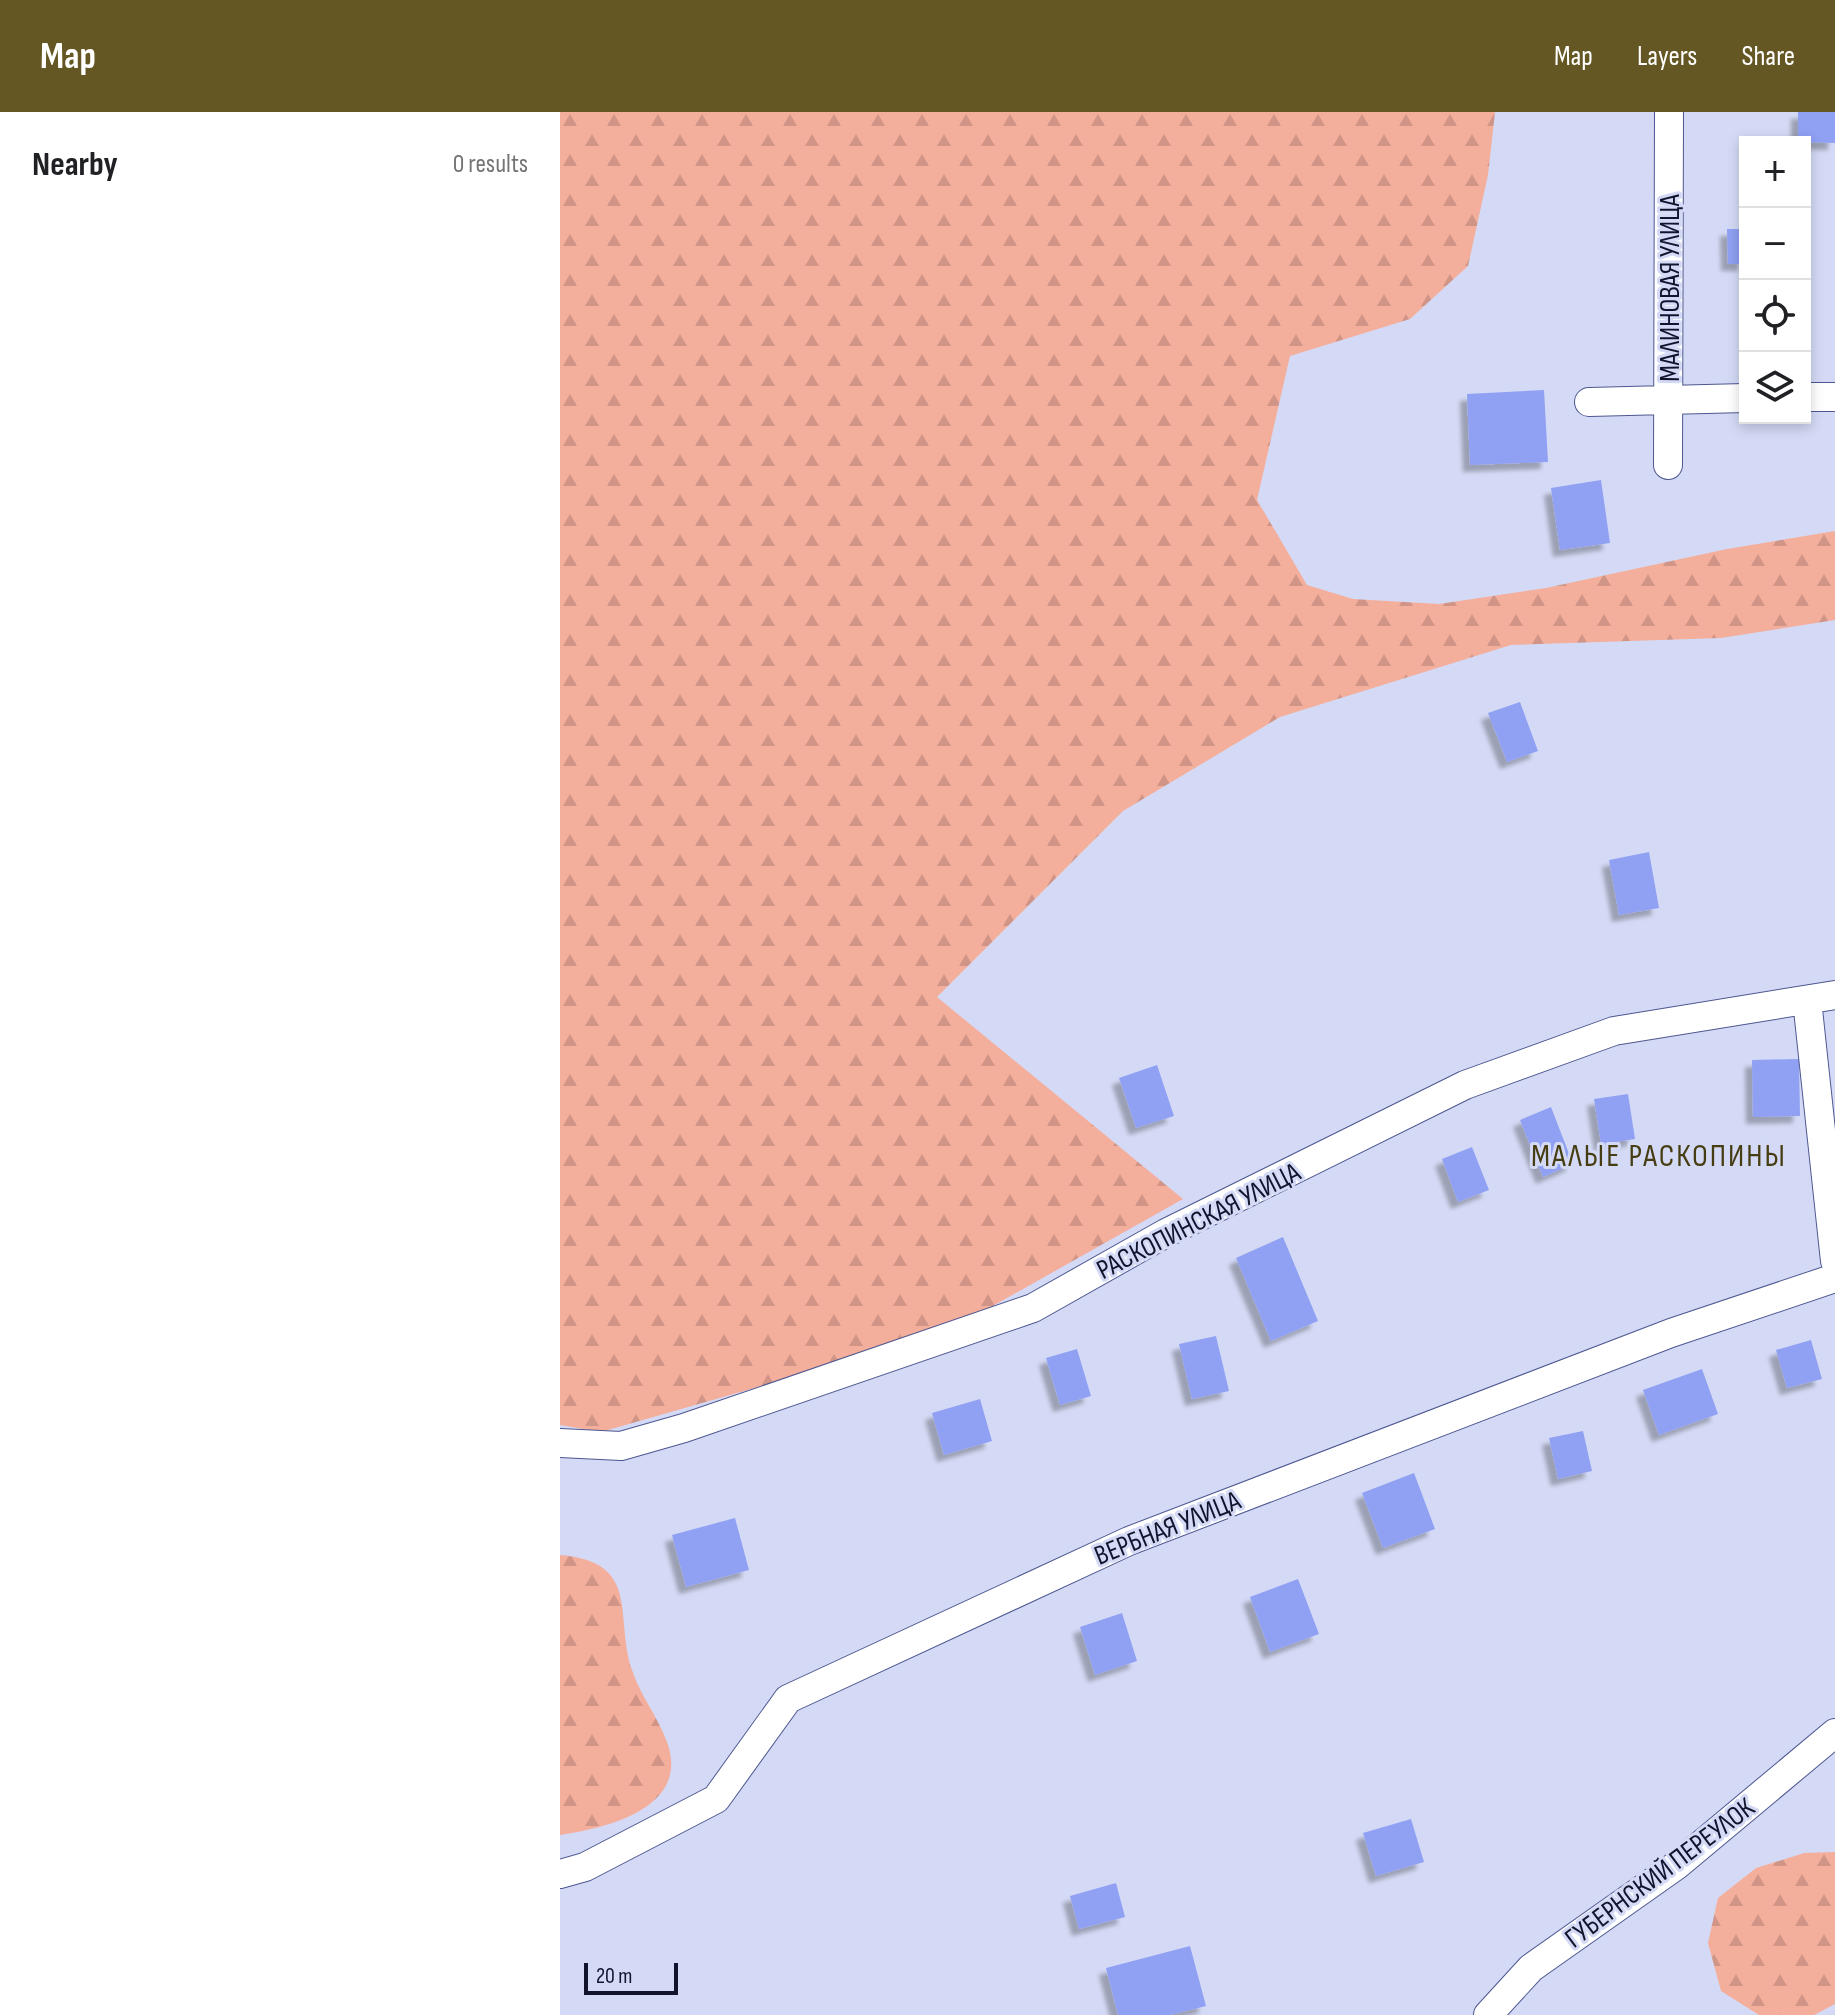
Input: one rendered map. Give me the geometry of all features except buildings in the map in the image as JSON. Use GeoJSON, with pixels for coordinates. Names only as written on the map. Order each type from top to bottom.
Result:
{"type":"FeatureCollection","features":[{"type":"Feature","properties":{"kind":"street","name":"МАЛИНОВАЯ УЛИЦА"},"geometry":{"type":"LineString","coordinates":[[1668,465],[1669,112]]}},
{"type":"Feature","properties":{"kind":"street"},"geometry":{"type":"LineString","coordinates":[[1811,397],[1835,397]]}},
{"type":"Feature","properties":{"kind":"street"},"geometry":{"type":"LineString","coordinates":[[1589,402],[1739,398]]}},
{"type":"Feature","properties":{"kind":"street","name":"РАСКОПИНСКАЯ УЛИЦА"},"geometry":{"type":"LineString","coordinates":[[560,1443],[621,1446],[684,1428],[1033,1308],[1166,1233],[1465,1085],[1614,1031],[1835,995]]}},
{"type":"Feature","properties":{"kind":"street"},"geometry":{"type":"LineString","coordinates":[[1807,1000],[1835,1261]]}},
{"type":"Feature","properties":{"kind":"street","name":"ВЕРБНАЯ УЛИЦА"},"geometry":{"type":"LineString","coordinates":[[560,1874],[585,1867],[716,1799],[788,1699],[1143,1535],[1671,1333],[1835,1278]]}},
{"type":"Feature","properties":{"kind":"street","name":"ГУБЕРНСКИЙ ПЕРЕУЛОК"},"geometry":{"type":"LineString","coordinates":[[1488,2015],[1531,1968],[1677,1865],[1835,1733]]}},
{"type":"Feature","properties":{"kind":"green space"},"geometry":{"type":"Polygon","coordinates":[[[560,112],[1495,112],[1488,175],[1468,266],[1410,319],[1290,356],[1257,500],[1307,585],[1353,599],[1439,604],[1546,588],[1727,549],[1835,531],[1835,620],[1721,638],[1511,645],[1280,717],[1123,811],[937,997],[1183,1199],[943,1334],[601,1432],[560,1425],[560,112]]]}},
{"type":"Feature","properties":{"kind":"green space"},"geometry":{"type":"Polygon","coordinates":[[[560,1555],[586,1560],[603,1568],[614,1580],[620,1595],[632,1670],[667,1742],[671,1765],[667,1783],[656,1799],[640,1811],[600,1827],[560,1835],[560,1555]]]}},
{"type":"Feature","properties":{"kind":"green space"},"geometry":{"type":"Polygon","coordinates":[[[1835,1852],[1835,2004],[1814,2015],[1759,2015],[1721,1991],[1708,1943],[1718,1898],[1756,1868],[1804,1853],[1835,1852]]]}},
{"type":"Feature","properties":{"kind":"district","name":"МАЛЫЕ РАСКОПИНЫ"},"geometry":{"type":"Point","coordinates":[1659,1155]}}]}
